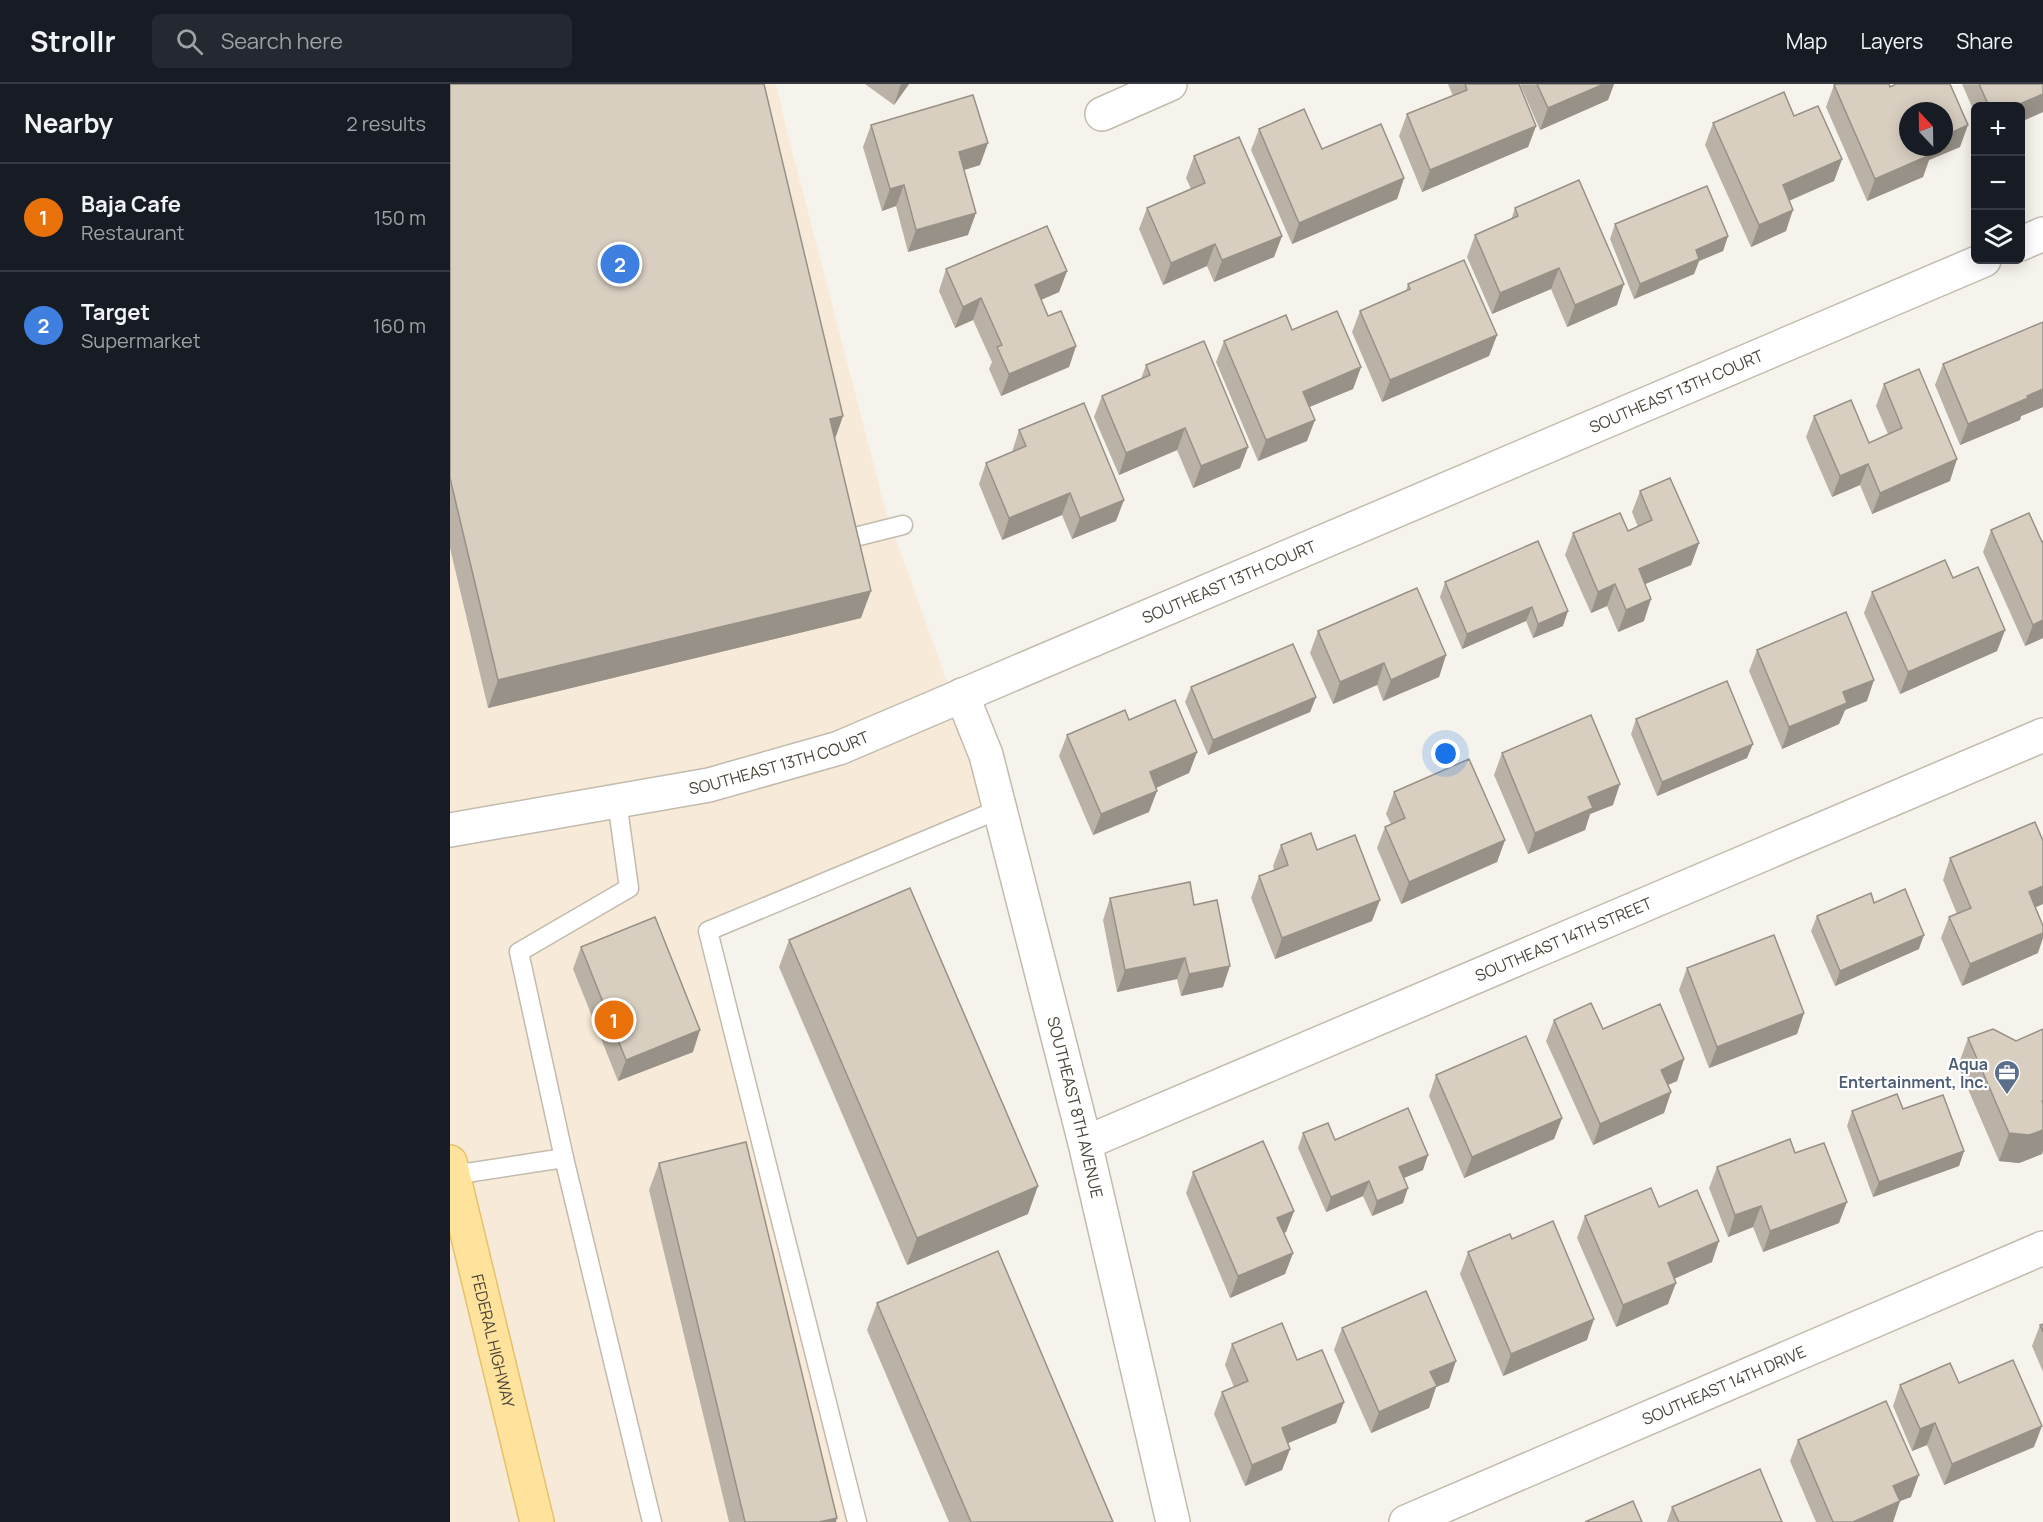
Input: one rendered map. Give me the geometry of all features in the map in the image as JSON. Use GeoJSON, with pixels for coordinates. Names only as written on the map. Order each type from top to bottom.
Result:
{"type":"FeatureCollection","features":[{"type":"Feature","properties":{"kind":"main road","name":"FEDERAL HIGHWAY"},"geometry":{"type":"LineString","coordinates":[[452,1168],[537,1522]]}},
{"type":"Feature","properties":{"kind":"street"},"geometry":{"type":"LineString","coordinates":[[1102,114],[1170,84]]}},
{"type":"Feature","properties":{"kind":"street"},"geometry":{"type":"LineString","coordinates":[[2025,242],[2043,234]]}},
{"type":"Feature","properties":{"kind":"street","name":"SOUTHEAST 13TH COURT"},"geometry":{"type":"LineString","coordinates":[[450,830],[709,785],[839,748],[1975,264]]}},
{"type":"Feature","properties":{"kind":"street","name":"SOUTHEAST 8TH AVENUE"},"geometry":{"type":"LineString","coordinates":[[962,695],[986,754],[1085,1143],[1173,1522]]}},
{"type":"Feature","properties":{"kind":"street","name":"SOUTHEAST 14TH STREET"},"geometry":{"type":"LineString","coordinates":[[1085,1143],[2043,735]]}},
{"type":"Feature","properties":{"kind":"street","name":"SOUTHEAST 14TH DRIVE"},"geometry":{"type":"LineString","coordinates":[[1406,1522],[2043,1248]]}},
{"type":"Feature","properties":{"kind":"lane"},"geometry":{"type":"LineString","coordinates":[[843,540],[903,525]]}},
{"type":"Feature","properties":{"kind":"lane"},"geometry":{"type":"LineString","coordinates":[[617,801],[629,888],[519,952],[564,1158],[652,1522]]}},
{"type":"Feature","properties":{"kind":"lane"},"geometry":{"type":"LineString","coordinates":[[857,1522],[708,931],[1000,809]]}},
{"type":"Feature","properties":{"kind":"lane"},"geometry":{"type":"LineString","coordinates":[[452,1168],[564,1158]]}},
{"type":"Feature","properties":{"kind":"shaded area"},"geometry":{"type":"Polygon","coordinates":[[[450,84],[776,84],[886,512],[945,676],[976,754],[985,805],[696,928],[848,1522],[450,1522],[450,84]]]}},
{"type":"Feature","properties":{"kind":"building"},"geometry":{"type":"Polygon","coordinates":[[[450,84],[764,84],[843,416],[830,419],[871,591],[498,680],[450,478],[450,84]]]}},
{"type":"Feature","properties":{"kind":"building"},"geometry":{"type":"Polygon","coordinates":[[[1465,84],[1519,84],[1536,126],[1430,170],[1407,114],[1467,90],[1465,84]]]}},
{"type":"Feature","properties":{"kind":"building"},"geometry":{"type":"Polygon","coordinates":[[[1537,84],[1604,84],[1548,108],[1537,84]]]}},
{"type":"Feature","properties":{"kind":"building"},"geometry":{"type":"Polygon","coordinates":[[[1889,84],[1890,87],[1896,84],[1950,84],[1968,125],[1953,132],[1953,102],[1899,102],[1899,156],[1928,156],[1875,179],[1834,85],[1889,84]]]}},
{"type":"Feature","properties":{"kind":"building"},"geometry":{"type":"Polygon","coordinates":[[[1979,84],[2043,84],[2043,94],[2024,102],[1987,102],[1979,84]]]}},
{"type":"Feature","properties":{"kind":"building"},"geometry":{"type":"Polygon","coordinates":[[[1784,92],[1794,116],[1818,106],[1842,159],[1783,185],[1793,210],[1759,225],[1713,123],[1784,92]]]}},
{"type":"Feature","properties":{"kind":"building"},"geometry":{"type":"Polygon","coordinates":[[[973,95],[988,143],[959,152],[976,213],[916,230],[904,185],[890,189],[871,125],[973,95]]]}},
{"type":"Feature","properties":{"kind":"building"},"geometry":{"type":"Polygon","coordinates":[[[1304,109],[1322,149],[1381,124],[1404,178],[1299,223],[1259,129],[1304,109]]]}},
{"type":"Feature","properties":{"kind":"building"},"geometry":{"type":"Polygon","coordinates":[[[1239,137],[1282,236],[1222,260],[1215,244],[1171,263],[1147,208],[1205,183],[1194,156],[1239,137]]]}},
{"type":"Feature","properties":{"kind":"building"},"geometry":{"type":"Polygon","coordinates":[[[1579,180],[1624,284],[1575,305],[1559,268],[1500,293],[1475,235],[1518,216],[1515,208],[1579,180]]]}},
{"type":"Feature","properties":{"kind":"building"},"geometry":{"type":"Polygon","coordinates":[[[1707,186],[1728,236],[1696,250],[1699,259],[1640,284],[1615,224],[1707,186]]]}},
{"type":"Feature","properties":{"kind":"building"},"geometry":{"type":"Polygon","coordinates":[[[1047,226],[1067,271],[1035,285],[1048,316],[1061,311],[1076,346],[1009,374],[997,347],[1002,345],[981,298],[963,307],[946,269],[1047,226]]]}},
{"type":"Feature","properties":{"kind":"building"},"geometry":{"type":"Polygon","coordinates":[[[1464,260],[1497,335],[1390,380],[1360,311],[1410,289],[1408,284],[1464,260]]]}},
{"type":"Feature","properties":{"kind":"building"},"geometry":{"type":"Polygon","coordinates":[[[1337,311],[1361,367],[1303,392],[1315,420],[1266,440],[1224,341],[1286,315],[1292,330],[1337,311]]]}},
{"type":"Feature","properties":{"kind":"building"},"geometry":{"type":"Polygon","coordinates":[[[2043,322],[2043,389],[2027,396],[2028,398],[1968,424],[1943,364],[2043,322]]]}},
{"type":"Feature","properties":{"kind":"building"},"geometry":{"type":"Polygon","coordinates":[[[1204,341],[1248,447],[1201,466],[1185,428],[1126,453],[1102,396],[1150,375],[1146,365],[1204,341]]]}},
{"type":"Feature","properties":{"kind":"building"},"geometry":{"type":"Polygon","coordinates":[[[1919,369],[1957,459],[1880,493],[1868,464],[1840,476],[1814,416],[1851,400],[1869,443],[1902,428],[1884,384],[1919,369]]]}},
{"type":"Feature","properties":{"kind":"building"},"geometry":{"type":"Polygon","coordinates":[[[1084,403],[1124,500],[1080,518],[1070,493],[1009,518],[986,463],[1026,446],[1019,430],[1084,403]]]}},
{"type":"Feature","properties":{"kind":"building"},"geometry":{"type":"Polygon","coordinates":[[[1670,478],[1699,543],[1639,569],[1651,599],[1626,610],[1615,584],[1598,592],[1573,533],[1620,513],[1628,531],[1652,520],[1640,491],[1670,478]]]}},
{"type":"Feature","properties":{"kind":"building"},"geometry":{"type":"Polygon","coordinates":[[[2029,513],[2043,541],[2043,620],[2033,625],[1991,530],[2029,513]]]}},
{"type":"Feature","properties":{"kind":"building"},"geometry":{"type":"Polygon","coordinates":[[[1538,541],[1568,611],[1538,624],[1532,607],[1467,634],[1445,582],[1538,541]]]}},
{"type":"Feature","properties":{"kind":"building"},"geometry":{"type":"Polygon","coordinates":[[[1945,560],[1953,578],[1978,567],[2005,630],[1908,672],[1872,592],[1945,560]]]}},
{"type":"Feature","properties":{"kind":"building"},"geometry":{"type":"Polygon","coordinates":[[[1417,588],[1446,655],[1391,680],[1384,663],[1340,682],[1318,631],[1417,588]]]}},
{"type":"Feature","properties":{"kind":"building"},"geometry":{"type":"Polygon","coordinates":[[[1846,612],[1874,680],[1843,692],[1847,703],[1789,727],[1757,650],[1846,612]]]}},
{"type":"Feature","properties":{"kind":"building"},"geometry":{"type":"Polygon","coordinates":[[[1293,644],[1316,697],[1213,740],[1191,687],[1293,644]]]}},
{"type":"Feature","properties":{"kind":"building"},"geometry":{"type":"Polygon","coordinates":[[[1727,681],[1753,744],[1662,782],[1636,719],[1727,681]]]}},
{"type":"Feature","properties":{"kind":"building"},"geometry":{"type":"Polygon","coordinates":[[[1175,700],[1197,752],[1150,772],[1157,791],[1101,814],[1067,735],[1125,710],[1129,720],[1175,700]]]}},
{"type":"Feature","properties":{"kind":"building"},"geometry":{"type":"Polygon","coordinates":[[[1591,715],[1620,784],[1588,797],[1593,808],[1535,833],[1502,753],[1591,715]]]}},
{"type":"Feature","properties":{"kind":"building"},"geometry":{"type":"Polygon","coordinates":[[[1469,759],[1505,840],[1409,882],[1385,827],[1405,818],[1394,792],[1469,759]]]}},
{"type":"Feature","properties":{"kind":"building"},"geometry":{"type":"Polygon","coordinates":[[[2035,822],[2043,841],[2043,886],[2029,892],[2043,926],[2043,933],[1970,964],[1949,917],[1971,908],[1950,858],[2035,822]]]}},
{"type":"Feature","properties":{"kind":"building"},"geometry":{"type":"Polygon","coordinates":[[[1311,833],[1317,850],[1355,835],[1380,900],[1282,938],[1259,876],[1288,865],[1281,845],[1311,833]]]}},
{"type":"Feature","properties":{"kind":"building"},"geometry":{"type":"Polygon","coordinates":[[[1190,882],[1194,905],[1217,900],[1230,966],[1189,974],[1185,958],[1125,970],[1110,898],[1190,882]]]}},
{"type":"Feature","properties":{"kind":"building"},"geometry":{"type":"Polygon","coordinates":[[[910,888],[1038,1186],[917,1238],[789,940],[910,888]]]}},
{"type":"Feature","properties":{"kind":"building"},"geometry":{"type":"Polygon","coordinates":[[[1905,889],[1924,935],[1840,971],[1817,916],[1871,893],[1874,903],[1905,889]]]}},
{"type":"Feature","properties":{"kind":"building"},"geometry":{"type":"Polygon","coordinates":[[[655,917],[700,1030],[626,1060],[581,947],[655,917]]]}},
{"type":"Feature","properties":{"kind":"building"},"geometry":{"type":"Polygon","coordinates":[[[1774,935],[1804,1013],[1717,1047],[1687,968],[1774,935]]]}},
{"type":"Feature","properties":{"kind":"building"},"geometry":{"type":"Polygon","coordinates":[[[1591,1003],[1603,1029],[1660,1004],[1684,1059],[1661,1070],[1671,1092],[1600,1124],[1554,1020],[1591,1003]]]}},
{"type":"Feature","properties":{"kind":"building"},"geometry":{"type":"Polygon","coordinates":[[[1993,1029],[2016,1041],[2043,1029],[2043,1130],[2029,1135],[2009,1133],[1968,1038],[1993,1029]]]}},
{"type":"Feature","properties":{"kind":"building"},"geometry":{"type":"Polygon","coordinates":[[[1526,1036],[1562,1118],[1472,1157],[1436,1075],[1526,1036]]]}},
{"type":"Feature","properties":{"kind":"building"},"geometry":{"type":"Polygon","coordinates":[[[1897,1094],[1903,1109],[1943,1095],[1964,1151],[1879,1182],[1852,1111],[1897,1094]]]}},
{"type":"Feature","properties":{"kind":"building"},"geometry":{"type":"Polygon","coordinates":[[[1408,1108],[1428,1155],[1399,1167],[1408,1188],[1377,1201],[1369,1181],[1331,1197],[1303,1133],[1328,1123],[1335,1140],[1408,1108]]]}},
{"type":"Feature","properties":{"kind":"building"},"geometry":{"type":"Polygon","coordinates":[[[1790,1139],[1795,1153],[1824,1143],[1847,1202],[1770,1231],[1761,1206],[1735,1215],[1717,1167],[1790,1139]]]}},
{"type":"Feature","properties":{"kind":"building"},"geometry":{"type":"Polygon","coordinates":[[[1263,1141],[1294,1211],[1277,1218],[1293,1253],[1238,1276],[1193,1172],[1263,1141]]]}},
{"type":"Feature","properties":{"kind":"building"},"geometry":{"type":"Polygon","coordinates":[[[746,1142],[837,1518],[819,1522],[745,1522],[659,1163],[746,1142]]]}},
{"type":"Feature","properties":{"kind":"building"},"geometry":{"type":"Polygon","coordinates":[[[1651,1188],[1659,1207],[1697,1190],[1719,1241],[1668,1263],[1676,1283],[1623,1305],[1585,1216],[1651,1188]]]}},
{"type":"Feature","properties":{"kind":"building"},"geometry":{"type":"Polygon","coordinates":[[[1553,1221],[1594,1319],[1511,1354],[1468,1252],[1510,1234],[1512,1239],[1553,1221]]]}},
{"type":"Feature","properties":{"kind":"building"},"geometry":{"type":"Polygon","coordinates":[[[998,1251],[1113,1522],[971,1522],[877,1303],[998,1251]]]}},
{"type":"Feature","properties":{"kind":"building"},"geometry":{"type":"Polygon","coordinates":[[[1426,1291],[1456,1361],[1430,1372],[1437,1386],[1379,1412],[1342,1328],[1426,1291]]]}},
{"type":"Feature","properties":{"kind":"building"},"geometry":{"type":"Polygon","coordinates":[[[1282,1323],[1297,1360],[1322,1350],[1344,1402],[1282,1428],[1290,1449],[1252,1465],[1222,1392],[1248,1381],[1232,1344],[1282,1323]]]}},
{"type":"Feature","properties":{"kind":"building"},"geometry":{"type":"Polygon","coordinates":[[[2013,1360],[2042,1426],[1952,1464],[1935,1423],[1920,1429],[1900,1385],[1950,1363],[1959,1383],[2013,1360]]]}},
{"type":"Feature","properties":{"kind":"building"},"geometry":{"type":"Polygon","coordinates":[[[1886,1401],[1919,1475],[1893,1486],[1900,1501],[1853,1522],[1833,1522],[1798,1440],[1886,1401]]]}},
{"type":"Feature","properties":{"kind":"building"},"geometry":{"type":"Polygon","coordinates":[[[1760,1469],[1782,1522],[1679,1522],[1672,1507],[1760,1469]]]}},
{"type":"Feature","properties":{"kind":"building"},"geometry":{"type":"Polygon","coordinates":[[[1633,1501],[1642,1522],[1585,1522],[1633,1501]]]}},
{"type":"Feature","properties":{"kind":"place","name":"Target"},"geometry":{"type":"Point","coordinates":[620,264]}},
{"type":"Feature","properties":{"kind":"place","name":"Baja Cafe"},"geometry":{"type":"Point","coordinates":[614,1020]}},
{"type":"Feature","properties":{"kind":"place","name":"Aqua Entertainment, Inc."},"geometry":{"type":"Point","coordinates":[2007,1096]}}]}
